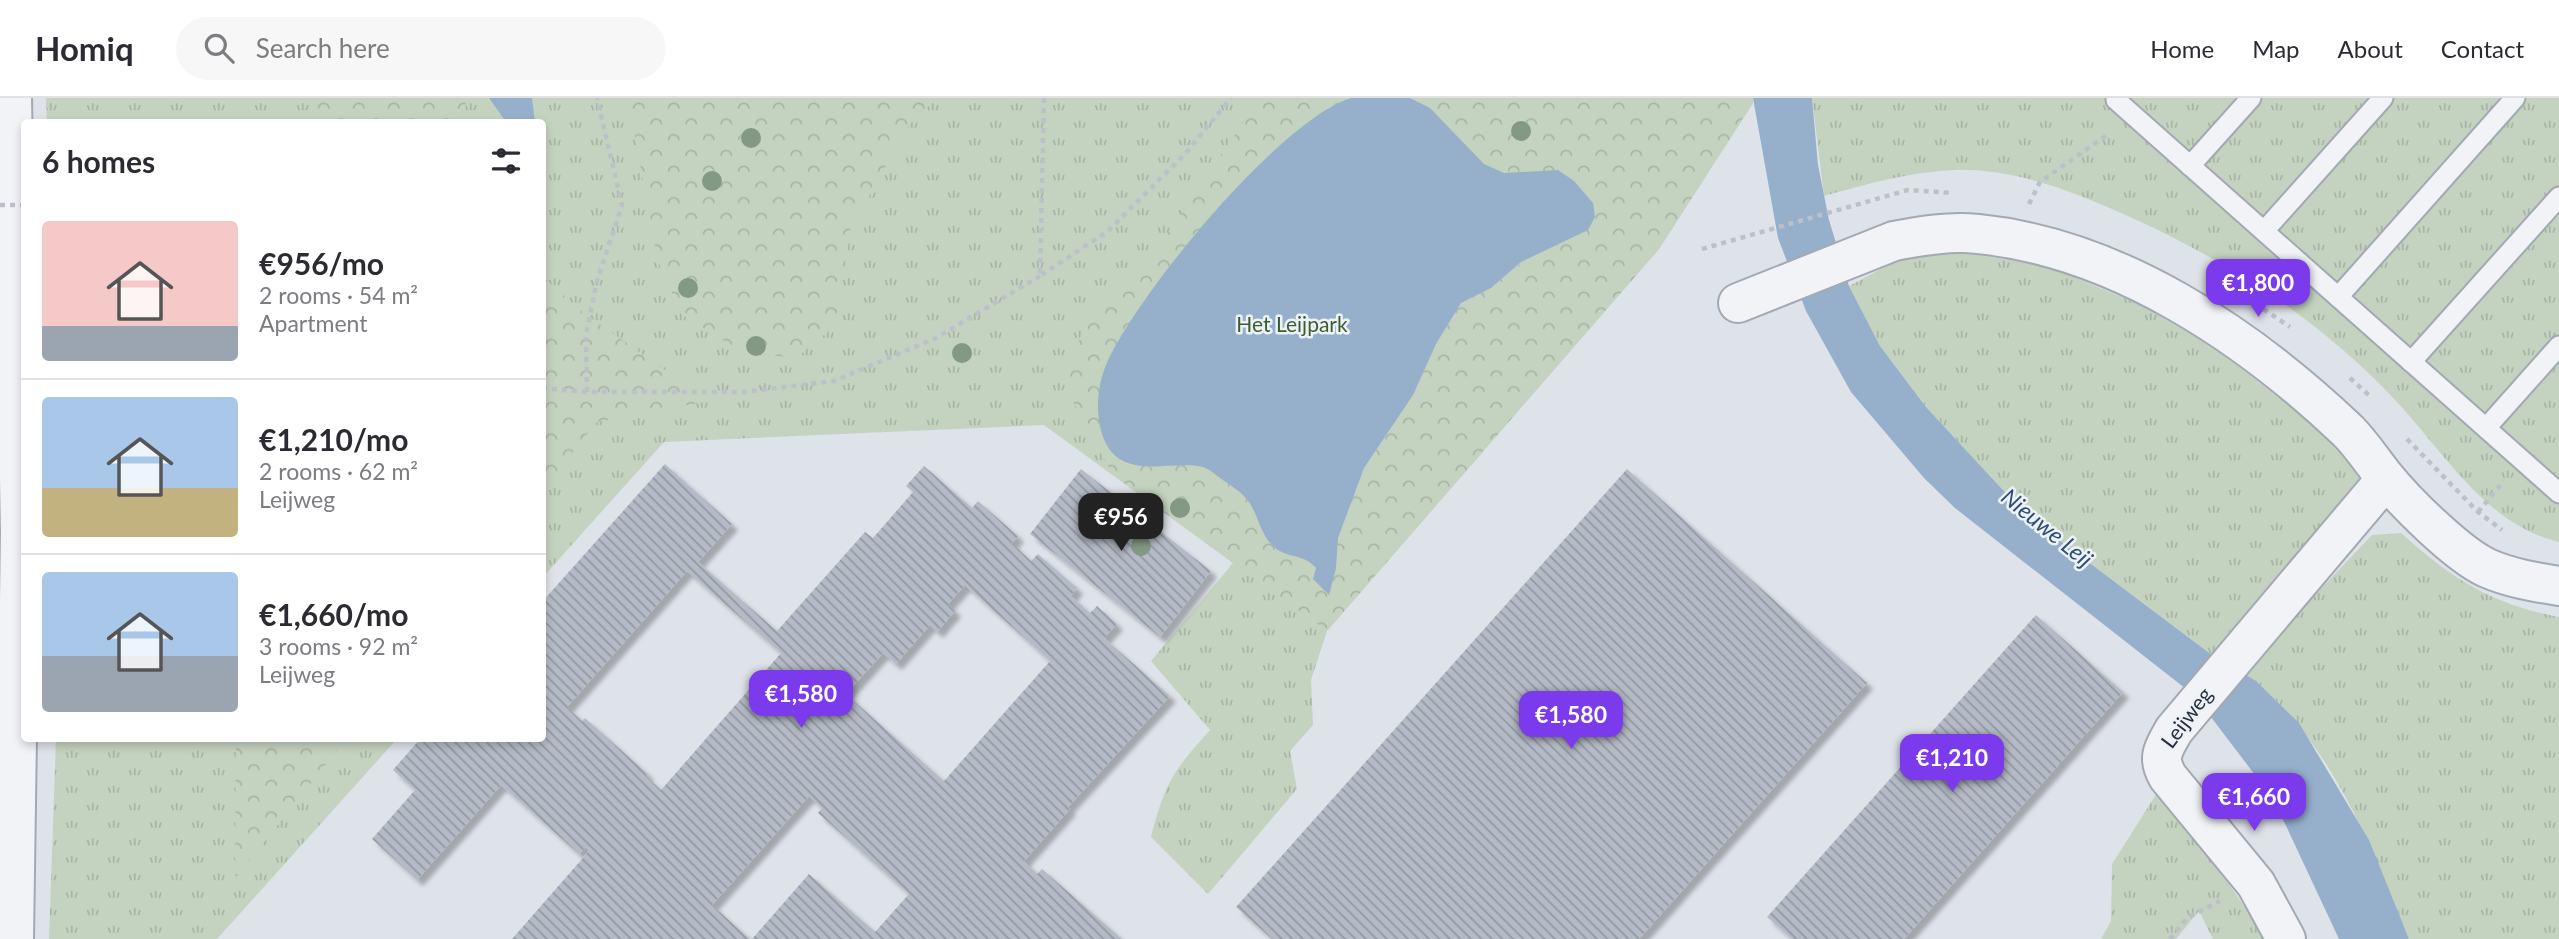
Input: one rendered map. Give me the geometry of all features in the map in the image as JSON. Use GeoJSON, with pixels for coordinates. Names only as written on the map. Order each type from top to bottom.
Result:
{"type":"FeatureCollection","features":[{"type":"Feature","properties":{"kind":"street"},"geometry":{"type":"LineString","coordinates":[[12,98],[20,532],[14,939]]}},
{"type":"Feature","properties":{"kind":"street"},"geometry":{"type":"LineString","coordinates":[[1738,303],[1894,241],[1942,234],[1977,234],[2035,244],[2092,261],[2182,305],[2270,362],[2350,433],[2386,479],[2452,544],[2485,567],[2524,580],[2559,586]]}},
{"type":"Feature","properties":{"kind":"street","name":"Leijweg"},"geometry":{"type":"LineString","coordinates":[[2286,939],[2256,884],[2162,766],[2161,752],[2174,730],[2386,479]]}},
{"type":"Feature","properties":{"kind":"lane"},"geometry":{"type":"LineString","coordinates":[[2119,98],[2116,100],[2559,492]]}},
{"type":"Feature","properties":{"kind":"lane"},"geometry":{"type":"LineString","coordinates":[[2190,166],[2250,98]]}},
{"type":"Feature","properties":{"kind":"lane"},"geometry":{"type":"LineString","coordinates":[[2264,231],[2382,98]]}},
{"type":"Feature","properties":{"kind":"lane"},"geometry":{"type":"LineString","coordinates":[[2338,297],[2515,98]]}},
{"type":"Feature","properties":{"kind":"lane"},"geometry":{"type":"LineString","coordinates":[[2411,362],[2559,197]]}},
{"type":"Feature","properties":{"kind":"lane"},"geometry":{"type":"LineString","coordinates":[[2486,428],[2559,346]]}},
{"type":"Feature","properties":{"kind":"path"},"geometry":{"type":"LineString","coordinates":[[587,392],[586,335],[597,281],[622,205],[597,98]]}},
{"type":"Feature","properties":{"kind":"path"},"geometry":{"type":"LineString","coordinates":[[1040,276],[1044,98]]}},
{"type":"Feature","properties":{"kind":"path"},"geometry":{"type":"LineString","coordinates":[[546,388],[587,392],[744,392],[834,381],[936,338],[1107,232],[1185,154],[1231,98]]}},
{"type":"Feature","properties":{"kind":"path"},"geometry":{"type":"LineString","coordinates":[[2029,205],[2040,182],[2096,144],[2132,114]]}},
{"type":"Feature","properties":{"kind":"path"},"geometry":{"type":"LineString","coordinates":[[1702,249],[1881,197]]}},
{"type":"Feature","properties":{"kind":"path"},"geometry":{"type":"LineString","coordinates":[[0,205],[21,205]]}},
{"type":"Feature","properties":{"kind":"path"},"geometry":{"type":"LineString","coordinates":[[2415,447],[2477,512],[2505,532]]}},
{"type":"Feature","properties":{"kind":"path"},"geometry":{"type":"LineString","coordinates":[[2477,512],[2522,460]]}},
{"type":"Feature","properties":{"kind":"path"},"geometry":{"type":"LineString","coordinates":[[2170,939],[2195,913],[2256,884]]}},
{"type":"Feature","properties":{"kind":"green space","name":"Het Leijpark"},"geometry":{"type":"Polygon","coordinates":[[[46,98],[1751,98],[1753,103],[1659,249],[1327,631],[1311,680],[1313,725],[1290,751],[1297,789],[1208,894],[1151,837],[1161,803],[1172,779],[1187,756],[1210,730],[1151,661],[1233,563],[1044,425],[664,442],[546,574],[546,119],[47,119],[46,98]]]}},
{"type":"Feature","properties":{"kind":"green space"},"geometry":{"type":"Polygon","coordinates":[[[306,98],[466,98],[465,119],[323,117],[306,98]]]}},
{"type":"Feature","properties":{"kind":"green space"},"geometry":{"type":"Polygon","coordinates":[[[628,98],[937,98],[910,124],[851,228],[836,325],[796,358],[742,352],[681,314],[657,259],[628,98]]]}},
{"type":"Feature","properties":{"kind":"green space"},"geometry":{"type":"Polygon","coordinates":[[[1260,98],[1351,98],[1321,113],[1287,139],[1250,174],[1178,256],[1147,297],[1106,365],[1099,395],[1100,428],[1108,447],[1127,463],[1139,466],[1191,465],[1207,469],[1246,498],[1264,534],[1276,549],[1305,560],[1316,568],[1336,568],[1338,538],[1364,468],[1413,395],[1436,344],[1461,303],[1491,288],[1521,263],[1563,243],[1537,170],[1504,173],[1484,164],[1430,108],[1410,98],[1753,98],[1753,103],[1659,249],[1327,631],[1113,475],[1066,389],[1087,312],[1140,273],[1260,98]]]}},
{"type":"Feature","properties":{"kind":"green space"},"geometry":{"type":"Polygon","coordinates":[[[1812,98],[2559,98],[2559,542],[2533,533],[2489,504],[2469,485],[2398,403],[2336,344],[2304,318],[2234,271],[2160,231],[2102,204],[2040,182],[1975,170],[1937,171],[1904,176],[1824,196],[1812,98]]]}},
{"type":"Feature","properties":{"kind":"green space"},"geometry":{"type":"Polygon","coordinates":[[[1948,251],[2045,265],[2150,309],[2250,369],[2366,474],[2212,655],[2027,516],[1926,407],[1880,346],[1849,286],[1907,255],[1948,251]]]}},
{"type":"Feature","properties":{"kind":"green space"},"geometry":{"type":"Polygon","coordinates":[[[546,280],[581,311],[709,401],[597,422],[546,486],[546,280]]]}},
{"type":"Feature","properties":{"kind":"green space"},"geometry":{"type":"Polygon","coordinates":[[[2401,533],[2438,564],[2474,587],[2513,605],[2559,617],[2559,939],[2409,939],[2363,831],[2324,760],[2301,728],[2275,700],[2246,675],[2294,617],[2372,535],[2401,533]]]}},
{"type":"Feature","properties":{"kind":"green space"},"geometry":{"type":"Polygon","coordinates":[[[56,742],[394,742],[217,939],[49,939],[56,742]]]}},
{"type":"Feature","properties":{"kind":"green space"},"geometry":{"type":"Polygon","coordinates":[[[236,742],[344,742],[235,879],[236,742]]]}},
{"type":"Feature","properties":{"kind":"green space"},"geometry":{"type":"Polygon","coordinates":[[[2162,785],[2266,939],[2213,939],[2199,911],[2176,939],[2101,939],[2111,921],[2112,864],[2162,785]]]}},
{"type":"Feature","properties":{"kind":"water"},"geometry":{"type":"Polygon","coordinates":[[[489,98],[532,98],[535,119],[504,119],[489,98]]]}},
{"type":"Feature","properties":{"kind":"water"},"geometry":{"type":"Polygon","coordinates":[[[1351,98],[1410,98],[1430,108],[1484,164],[1504,173],[1558,170],[1574,181],[1593,203],[1595,217],[1588,230],[1521,262],[1491,288],[1461,303],[1436,344],[1413,395],[1364,468],[1338,538],[1336,568],[1329,595],[1313,579],[1316,568],[1306,560],[1276,549],[1264,534],[1246,498],[1210,470],[1191,465],[1139,466],[1117,457],[1103,438],[1098,406],[1106,365],[1122,334],[1178,256],[1250,174],[1287,139],[1321,113],[1351,98]]]}},
{"type":"Feature","properties":{"kind":"water"},"geometry":{"type":"Polygon","coordinates":[[[1753,98],[1812,98],[1818,165],[1829,220],[1849,286],[1880,346],[1926,407],[2027,516],[2212,655],[2256,681],[2299,723],[2369,840],[2409,939],[2339,939],[2274,800],[2195,696],[1955,508],[1924,478],[1851,392],[1806,311],[1778,238],[1753,98]]]}},
{"type":"Feature","properties":{"kind":"building"},"geometry":{"type":"Polygon","coordinates":[[[665,464],[732,524],[698,562],[777,631],[865,532],[873,538],[913,492],[906,486],[924,466],[972,508],[978,501],[1018,536],[1012,543],[1031,561],[1038,554],[1077,588],[1071,596],[1090,613],[1097,606],[1117,624],[1104,638],[1170,696],[1068,807],[1070,809],[1024,861],[1037,874],[1042,869],[1122,939],[752,939],[809,874],[875,932],[909,894],[818,813],[822,808],[809,796],[712,905],[750,939],[512,939],[589,851],[586,847],[579,854],[501,785],[417,880],[372,839],[415,790],[393,770],[418,742],[546,742],[546,598],[665,464]],[[687,571],[567,707],[582,721],[585,718],[648,774],[646,776],[661,790],[781,653],[687,571]],[[965,585],[948,604],[955,611],[937,632],[930,625],[896,664],[883,653],[846,694],[944,781],[1050,661],[965,585]]]}},
{"type":"Feature","properties":{"kind":"building"},"geometry":{"type":"Polygon","coordinates":[[[1081,469],[1211,571],[1160,637],[1030,534],[1081,469]]]}},
{"type":"Feature","properties":{"kind":"building"},"geometry":{"type":"Polygon","coordinates":[[[1627,469],[1867,683],[1639,939],[1272,939],[1236,907],[1627,469]]]}},
{"type":"Feature","properties":{"kind":"building"},"geometry":{"type":"Polygon","coordinates":[[[2036,615],[2123,692],[1904,939],[1792,939],[1767,917],[2036,615]]]}},
{"type":"Feature","properties":{"kind":"water label","name":"Nieuwe Leij"},"geometry":{"type":"Point","coordinates":[2047,528]}}]}
